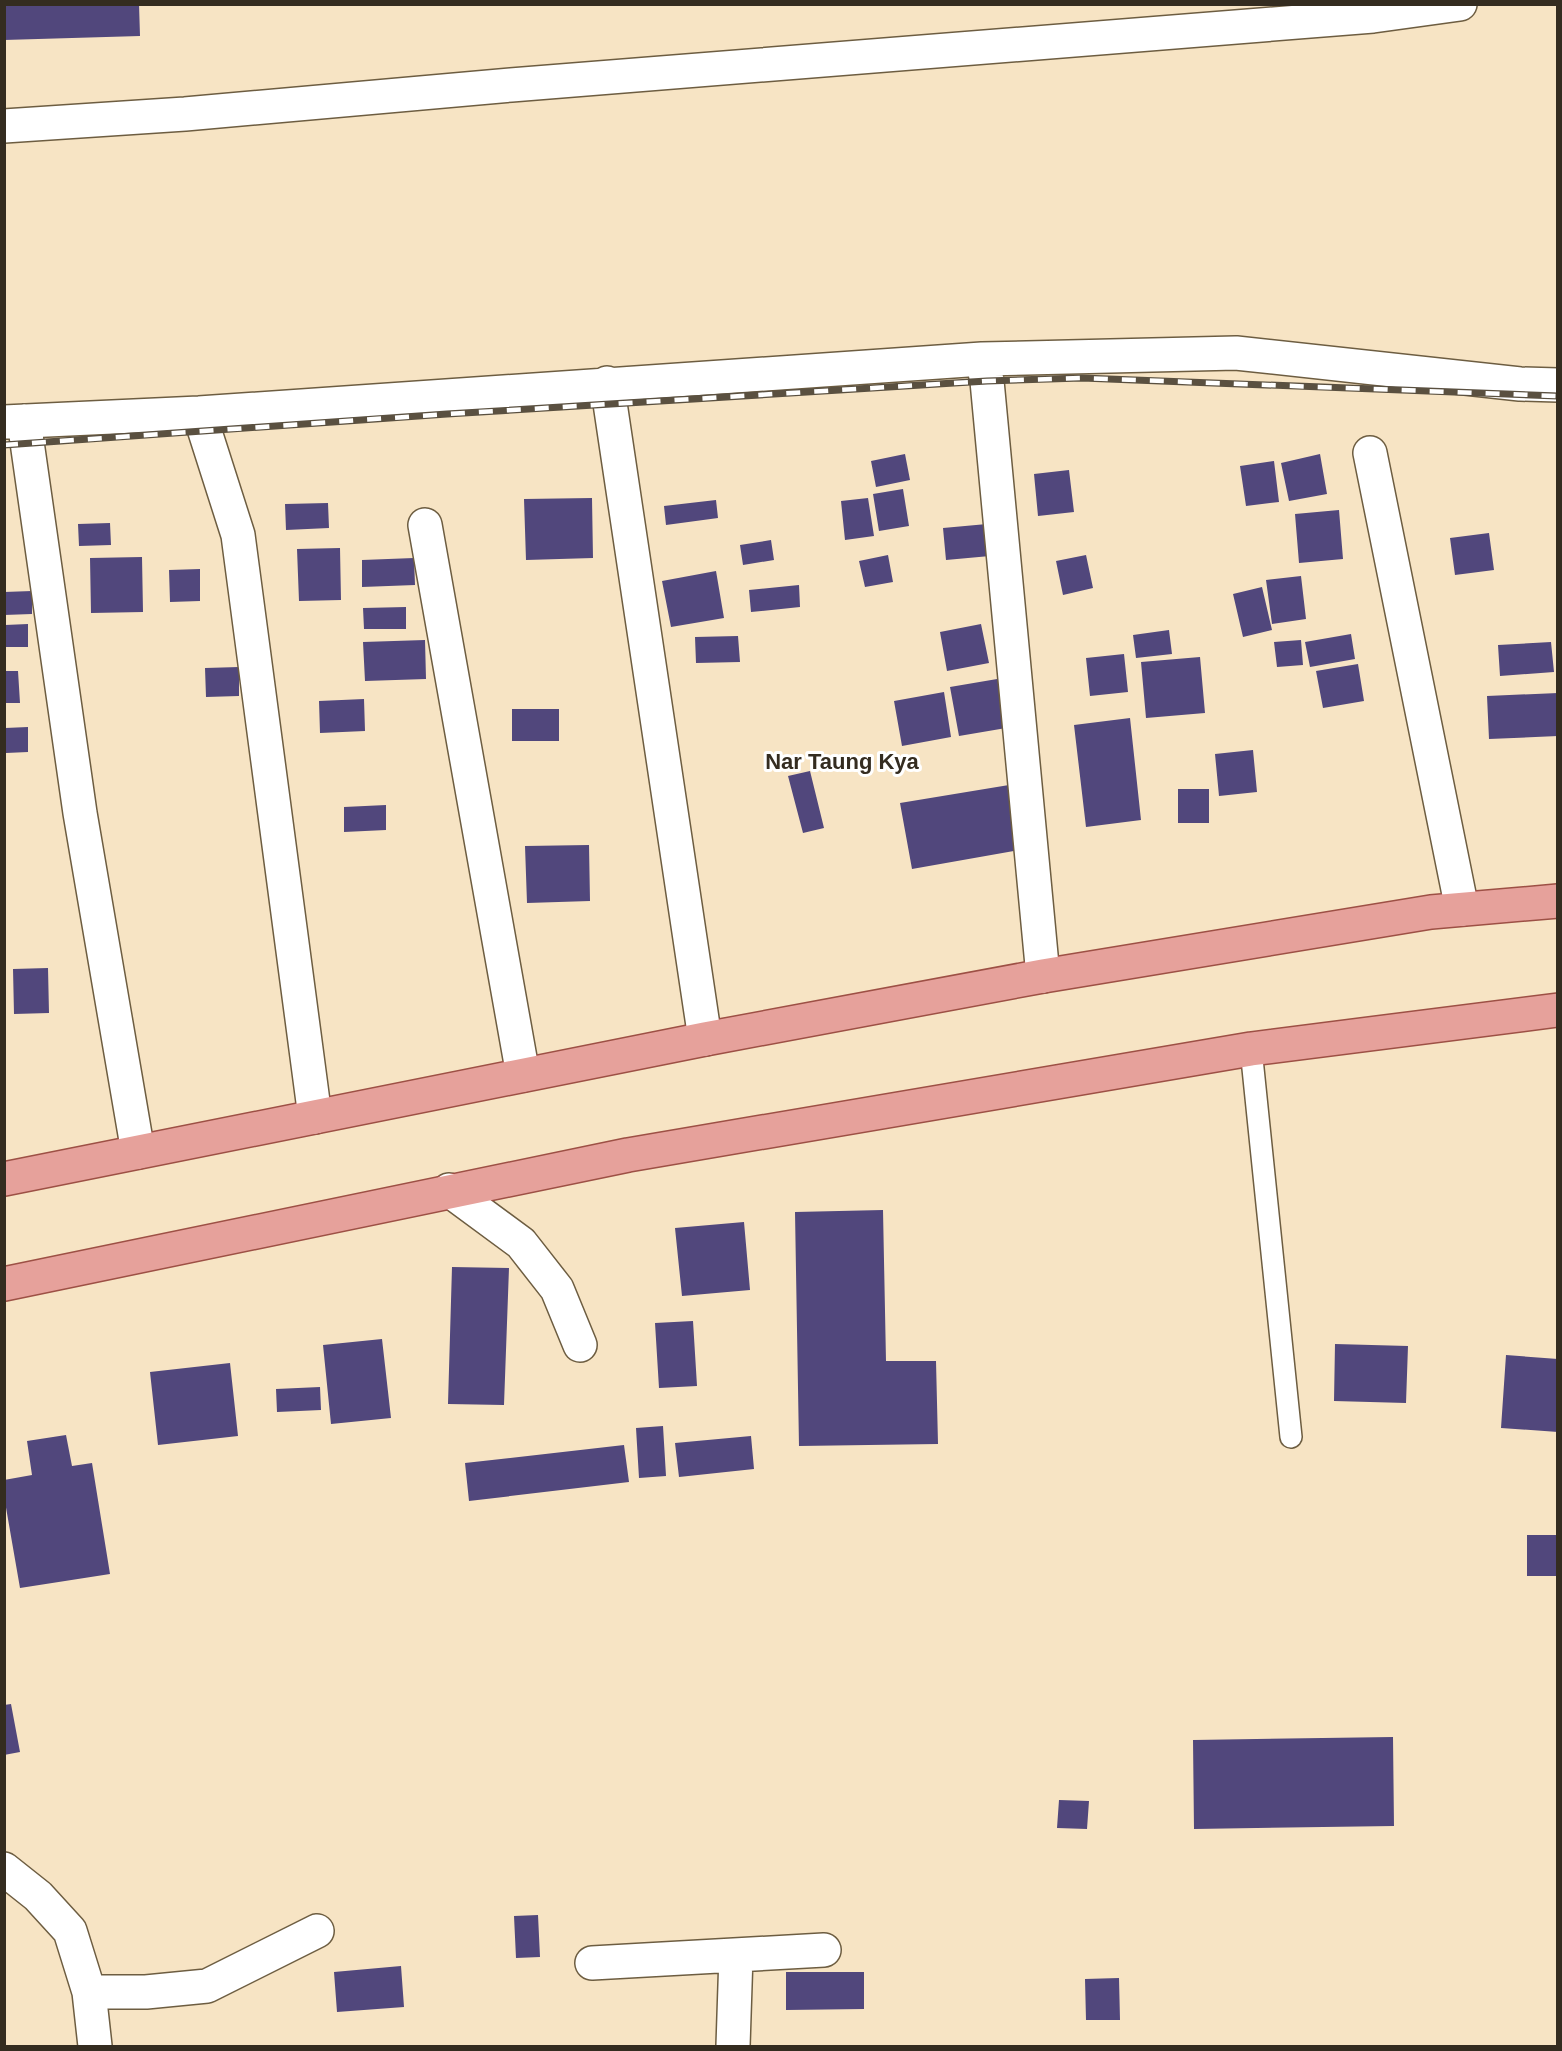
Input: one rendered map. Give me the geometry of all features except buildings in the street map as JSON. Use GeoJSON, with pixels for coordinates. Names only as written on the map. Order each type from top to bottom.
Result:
{"type":"FeatureCollection","features":[{"type":"Feature","properties":{"kind":"main road"},"geometry":{"type":"LineString","coordinates":[[4,1179],[705,1039],[1043,976],[1462,909],[1557,901]]}},
{"type":"Feature","properties":{"kind":"main road"},"geometry":{"type":"LineString","coordinates":[[4,1284],[449,1190],[881,1110],[1251,1049],[1557,1010]]}},
{"type":"Feature","properties":{"kind":"street"},"geometry":{"type":"LineString","coordinates":[[4,126],[185,114],[512,85],[1373,16],[1460,4]]}},
{"type":"Feature","properties":{"kind":"street"},"geometry":{"type":"LineString","coordinates":[[138,1152],[14,421],[199,413],[607,383],[982,359],[1236,353],[1520,384],[1557,385]]}},
{"type":"Feature","properties":{"kind":"street"},"geometry":{"type":"LineString","coordinates":[[982,359],[987,381],[1043,976]]}},
{"type":"Feature","properties":{"kind":"street"},"geometry":{"type":"LineString","coordinates":[[607,383],[705,1039]]}},
{"type":"Feature","properties":{"kind":"street"},"geometry":{"type":"LineString","coordinates":[[199,413],[238,535],[315,1117]]}},
{"type":"Feature","properties":{"kind":"street"},"geometry":{"type":"LineString","coordinates":[[1370,453],[1462,909]]}},
{"type":"Feature","properties":{"kind":"street"},"geometry":{"type":"LineString","coordinates":[[425,525],[523,1075]]}},
{"type":"Feature","properties":{"kind":"street"},"geometry":{"type":"LineString","coordinates":[[449,1190],[521,1243],[557,1289],[580,1345]]}},
{"type":"Feature","properties":{"kind":"street"},"geometry":{"type":"LineString","coordinates":[[4,1869],[38,1896],[70,1931],[88,1992],[94,2046]]}},
{"type":"Feature","properties":{"kind":"street"},"geometry":{"type":"LineString","coordinates":[[88,1992],[146,1992],[207,1986],[317,1931]]}},
{"type":"Feature","properties":{"kind":"street"},"geometry":{"type":"LineString","coordinates":[[592,1963],[824,1950]]}},
{"type":"Feature","properties":{"kind":"street"},"geometry":{"type":"LineString","coordinates":[[733,2046],[736,1955]]}},
{"type":"Feature","properties":{"kind":"lane"},"geometry":{"type":"LineString","coordinates":[[1251,1049],[1291,1437]]}},
{"type":"Feature","properties":{"kind":"railway"},"geometry":{"type":"LineString","coordinates":[[4,445],[447,414],[987,381],[1082,378],[1558,396]]}},
{"type":"Feature","properties":{"kind":"district","name":"Nar Taung Kya"},"geometry":{"type":"Point","coordinates":[842,761]}}]}
